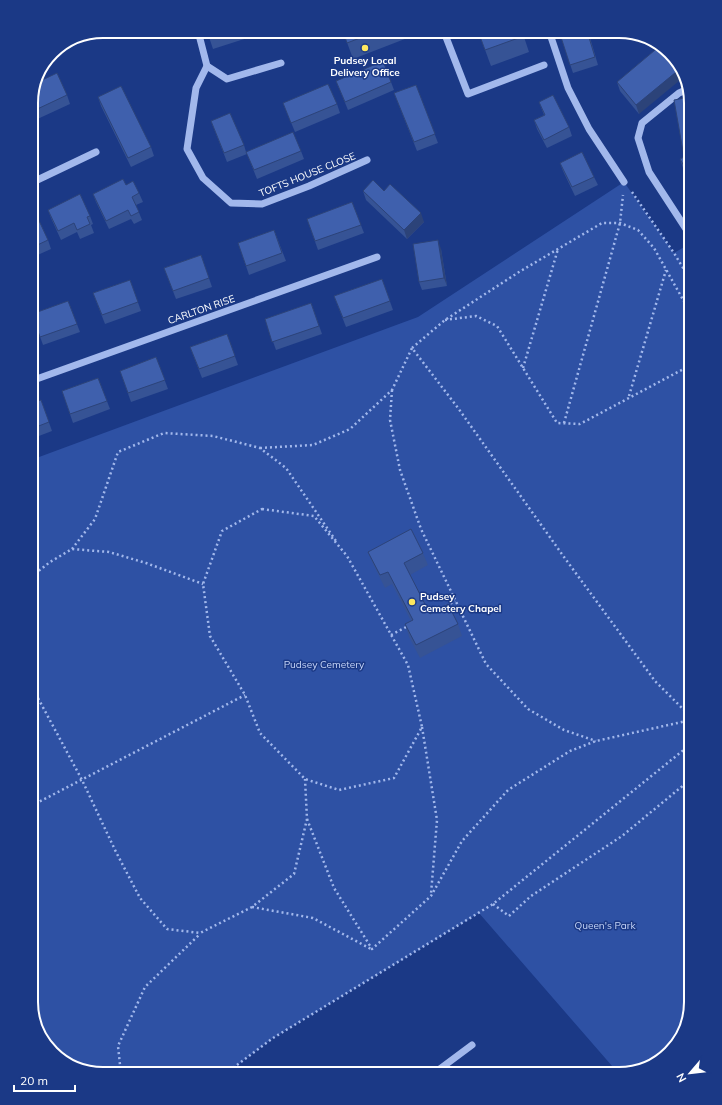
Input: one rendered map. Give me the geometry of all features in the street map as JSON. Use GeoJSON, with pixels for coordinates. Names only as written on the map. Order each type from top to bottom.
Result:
{"type":"FeatureCollection","features":[{"type":"Feature","properties":{"kind":"street"},"geometry":{"type":"LineString","coordinates":[[200,38],[207,66],[227,79],[281,63]]}},
{"type":"Feature","properties":{"kind":"street"},"geometry":{"type":"LineString","coordinates":[[446,38],[468,94],[544,65]]}},
{"type":"Feature","properties":{"kind":"street"},"geometry":{"type":"LineString","coordinates":[[551,38],[568,88],[589,129],[624,182]]}},
{"type":"Feature","properties":{"kind":"street","name":"TOFTS HOUSE CLOSE"},"geometry":{"type":"LineString","coordinates":[[207,66],[196,88],[187,149],[203,178],[231,203],[262,204],[309,186],[367,160]]}},
{"type":"Feature","properties":{"kind":"street"},"geometry":{"type":"LineString","coordinates":[[683,91],[642,123],[638,138],[649,172],[684,226]]}},
{"type":"Feature","properties":{"kind":"street"},"geometry":{"type":"LineString","coordinates":[[38,180],[96,152]]}},
{"type":"Feature","properties":{"kind":"street","name":"CARLTON RISE"},"geometry":{"type":"LineString","coordinates":[[38,379],[378,258]]}},
{"type":"Feature","properties":{"kind":"street"},"geometry":{"type":"LineString","coordinates":[[442,1067],[472,1045]]}},
{"type":"Feature","properties":{"kind":"path"},"geometry":{"type":"LineString","coordinates":[[564,423],[620,223],[624,182]]}},
{"type":"Feature","properties":{"kind":"path"},"geometry":{"type":"LineString","coordinates":[[624,182],[684,269]]}},
{"type":"Feature","properties":{"kind":"path"},"geometry":{"type":"LineString","coordinates":[[596,741],[564,730],[528,709],[486,664],[454,601],[421,529],[400,470],[390,420],[392,390],[412,348],[445,320],[519,272],[602,223],[620,223],[638,230],[654,248],[684,302]]}},
{"type":"Feature","properties":{"kind":"path"},"geometry":{"type":"LineString","coordinates":[[523,368],[558,249]]}},
{"type":"Feature","properties":{"kind":"path"},"geometry":{"type":"LineString","coordinates":[[629,396],[666,270]]}},
{"type":"Feature","properties":{"kind":"path"},"geometry":{"type":"LineString","coordinates":[[445,320],[476,316],[497,326],[557,423],[580,424],[629,396],[684,368]]}},
{"type":"Feature","properties":{"kind":"path"},"geometry":{"type":"LineString","coordinates":[[412,348],[458,408],[564,557],[655,681],[684,712]]}},
{"type":"Feature","properties":{"kind":"path"},"geometry":{"type":"LineString","coordinates":[[38,571],[50,562],[72,549],[95,519],[118,452],[164,433],[213,436],[260,448],[313,445],[350,429],[392,390]]}},
{"type":"Feature","properties":{"kind":"path"},"geometry":{"type":"LineString","coordinates":[[260,448],[286,468],[347,556],[408,665],[422,727],[437,820],[431,896]]}},
{"type":"Feature","properties":{"kind":"path"},"geometry":{"type":"LineString","coordinates":[[347,556],[314,516],[262,509],[222,531],[203,584],[210,636],[245,695],[260,733],[305,779],[339,790],[394,778],[422,727]]}},
{"type":"Feature","properties":{"kind":"path"},"geometry":{"type":"LineString","coordinates":[[72,549],[109,552],[146,563],[203,584]]}},
{"type":"Feature","properties":{"kind":"path"},"geometry":{"type":"LineString","coordinates":[[440,609],[454,601]]}},
{"type":"Feature","properties":{"kind":"path"},"geometry":{"type":"LineString","coordinates":[[391,635],[412,624]]}},
{"type":"Feature","properties":{"kind":"path"},"geometry":{"type":"LineString","coordinates":[[38,802],[245,695]]}},
{"type":"Feature","properties":{"kind":"path"},"geometry":{"type":"LineString","coordinates":[[38,698],[82,780],[116,852],[140,898],[167,929],[200,933]]}},
{"type":"Feature","properties":{"kind":"path"},"geometry":{"type":"LineString","coordinates":[[372,949],[431,896],[462,841],[508,790],[570,751],[596,741],[684,721]]}},
{"type":"Feature","properties":{"kind":"path"},"geometry":{"type":"LineString","coordinates":[[234,1067],[273,1038],[493,904],[684,750]]}},
{"type":"Feature","properties":{"kind":"path"},"geometry":{"type":"LineString","coordinates":[[120,1067],[118,1046],[145,987],[200,933],[252,907],[294,874],[307,819],[305,779]]}},
{"type":"Feature","properties":{"kind":"path"},"geometry":{"type":"LineString","coordinates":[[493,904],[509,916],[531,896],[622,836],[684,785]]}},
{"type":"Feature","properties":{"kind":"path"},"geometry":{"type":"LineString","coordinates":[[307,819],[334,888],[372,949]]}},
{"type":"Feature","properties":{"kind":"path"},"geometry":{"type":"LineString","coordinates":[[252,907],[313,918],[372,949]]}},
{"type":"Feature","properties":{"kind":"green space","name":"Pudsey Cemetery"},"geometry":{"type":"Polygon","coordinates":[[[624,182],[674,253],[684,247],[684,1002],[682,1019],[679,1027],[671,1042],[659,1054],[636,1065],[613,1067],[479,913],[273,1038],[234,1067],[98,1067],[78,1062],[63,1054],[51,1042],[40,1019],[38,1002],[38,457],[418,317],[624,182]]]}},
{"type":"Feature","properties":{"kind":"building"},"geometry":{"type":"Polygon","coordinates":[[[345,38],[360,38],[347,43],[345,38]]]}},
{"type":"Feature","properties":{"kind":"building"},"geometry":{"type":"Polygon","coordinates":[[[481,38],[518,38],[485,50],[481,38]]]}},
{"type":"Feature","properties":{"kind":"building"},"geometry":{"type":"Polygon","coordinates":[[[561,38],[589,38],[595,57],[570,65],[561,38]]]}},
{"type":"Feature","properties":{"kind":"building"},"geometry":{"type":"Polygon","coordinates":[[[656,49],[671,63],[676,72],[636,105],[617,82],[656,49]]]}},
{"type":"Feature","properties":{"kind":"building"},"geometry":{"type":"Polygon","coordinates":[[[383,61],[391,82],[345,102],[336,81],[383,61]]]}},
{"type":"Feature","properties":{"kind":"building"},"geometry":{"type":"Polygon","coordinates":[[[57,73],[67,95],[38,109],[38,98],[43,80],[57,73]]]}},
{"type":"Feature","properties":{"kind":"building"},"geometry":{"type":"Polygon","coordinates":[[[328,84],[337,104],[291,123],[283,103],[328,84]]]}},
{"type":"Feature","properties":{"kind":"building"},"geometry":{"type":"Polygon","coordinates":[[[416,85],[435,134],[414,142],[394,93],[416,85]]]}},
{"type":"Feature","properties":{"kind":"building"},"geometry":{"type":"Polygon","coordinates":[[[121,86],[151,147],[128,158],[98,97],[121,86]]]}},
{"type":"Feature","properties":{"kind":"building"},"geometry":{"type":"Polygon","coordinates":[[[553,95],[569,127],[544,140],[534,120],[545,115],[539,102],[553,95]]]}},
{"type":"Feature","properties":{"kind":"building"},"geometry":{"type":"Polygon","coordinates":[[[683,98],[684,157],[674,100],[683,98]]]}},
{"type":"Feature","properties":{"kind":"building"},"geometry":{"type":"Polygon","coordinates":[[[230,113],[244,145],[224,153],[211,121],[230,113]]]}},
{"type":"Feature","properties":{"kind":"building"},"geometry":{"type":"Polygon","coordinates":[[[293,132],[301,151],[254,170],[246,152],[293,132]]]}},
{"type":"Feature","properties":{"kind":"building"},"geometry":{"type":"Polygon","coordinates":[[[582,152],[594,177],[572,187],[560,163],[582,152]]]}},
{"type":"Feature","properties":{"kind":"building"},"geometry":{"type":"Polygon","coordinates":[[[684,157],[684,166],[680,159],[684,157]]]}},
{"type":"Feature","properties":{"kind":"building"},"geometry":{"type":"Polygon","coordinates":[[[123,179],[126,185],[133,181],[139,193],[132,197],[139,212],[131,216],[128,210],[106,221],[93,194],[123,179]]]}},
{"type":"Feature","properties":{"kind":"building"},"geometry":{"type":"Polygon","coordinates":[[[373,180],[384,191],[390,184],[421,213],[404,230],[363,191],[373,180]]]}},
{"type":"Feature","properties":{"kind":"building"},"geometry":{"type":"Polygon","coordinates":[[[80,194],[90,216],[87,217],[90,224],[77,230],[74,223],[58,231],[48,210],[80,194]]]}},
{"type":"Feature","properties":{"kind":"building"},"geometry":{"type":"Polygon","coordinates":[[[352,202],[361,225],[315,241],[307,219],[352,202]]]}},
{"type":"Feature","properties":{"kind":"building"},"geometry":{"type":"Polygon","coordinates":[[[38,218],[48,240],[38,245],[38,218]]]}},
{"type":"Feature","properties":{"kind":"building"},"geometry":{"type":"Polygon","coordinates":[[[274,230],[282,253],[246,266],[238,243],[274,230]]]}},
{"type":"Feature","properties":{"kind":"building"},"geometry":{"type":"Polygon","coordinates":[[[438,240],[444,278],[419,282],[413,244],[438,240]]]}},
{"type":"Feature","properties":{"kind":"building"},"geometry":{"type":"Polygon","coordinates":[[[201,255],[209,278],[173,291],[164,268],[201,255]]]}},
{"type":"Feature","properties":{"kind":"building"},"geometry":{"type":"Polygon","coordinates":[[[382,279],[390,301],[343,318],[334,296],[382,279]]]}},
{"type":"Feature","properties":{"kind":"building"},"geometry":{"type":"Polygon","coordinates":[[[130,280],[138,302],[102,315],[93,293],[130,280]]]}},
{"type":"Feature","properties":{"kind":"building"},"geometry":{"type":"Polygon","coordinates":[[[68,301],[77,324],[40,337],[38,331],[38,312],[68,301]]]}},
{"type":"Feature","properties":{"kind":"building"},"geometry":{"type":"Polygon","coordinates":[[[311,303],[319,326],[272,342],[265,319],[311,303]]]}},
{"type":"Feature","properties":{"kind":"building"},"geometry":{"type":"Polygon","coordinates":[[[227,334],[235,356],[199,369],[190,347],[227,334]]]}},
{"type":"Feature","properties":{"kind":"building"},"geometry":{"type":"Polygon","coordinates":[[[156,357],[165,380],[128,393],[120,371],[156,357]]]}},
{"type":"Feature","properties":{"kind":"building"},"geometry":{"type":"Polygon","coordinates":[[[98,378],[107,401],[70,414],[62,391],[98,378]]]}},
{"type":"Feature","properties":{"kind":"building"},"geometry":{"type":"Polygon","coordinates":[[[41,400],[49,422],[38,426],[38,401],[41,400]]]}},
{"type":"Feature","properties":{"kind":"building","name":"Pudsey Cemetery Chapel"},"geometry":{"type":"Polygon","coordinates":[[[411,529],[423,553],[404,563],[430,614],[448,604],[458,624],[416,645],[405,624],[413,620],[388,572],[380,575],[368,552],[411,529]]]}},
{"type":"Feature","properties":{"kind":"place","name":"Pudsey Local Delivery Office"},"geometry":{"type":"Point","coordinates":[365,48]}},
{"type":"Feature","properties":{"kind":"place","name":"Pudsey Cemetery Chapel"},"geometry":{"type":"Point","coordinates":[412,602]}},
{"type":"Feature","properties":{"kind":"park label","name":"Queen's Park"},"geometry":{"type":"Point","coordinates":[605,925]}}]}
